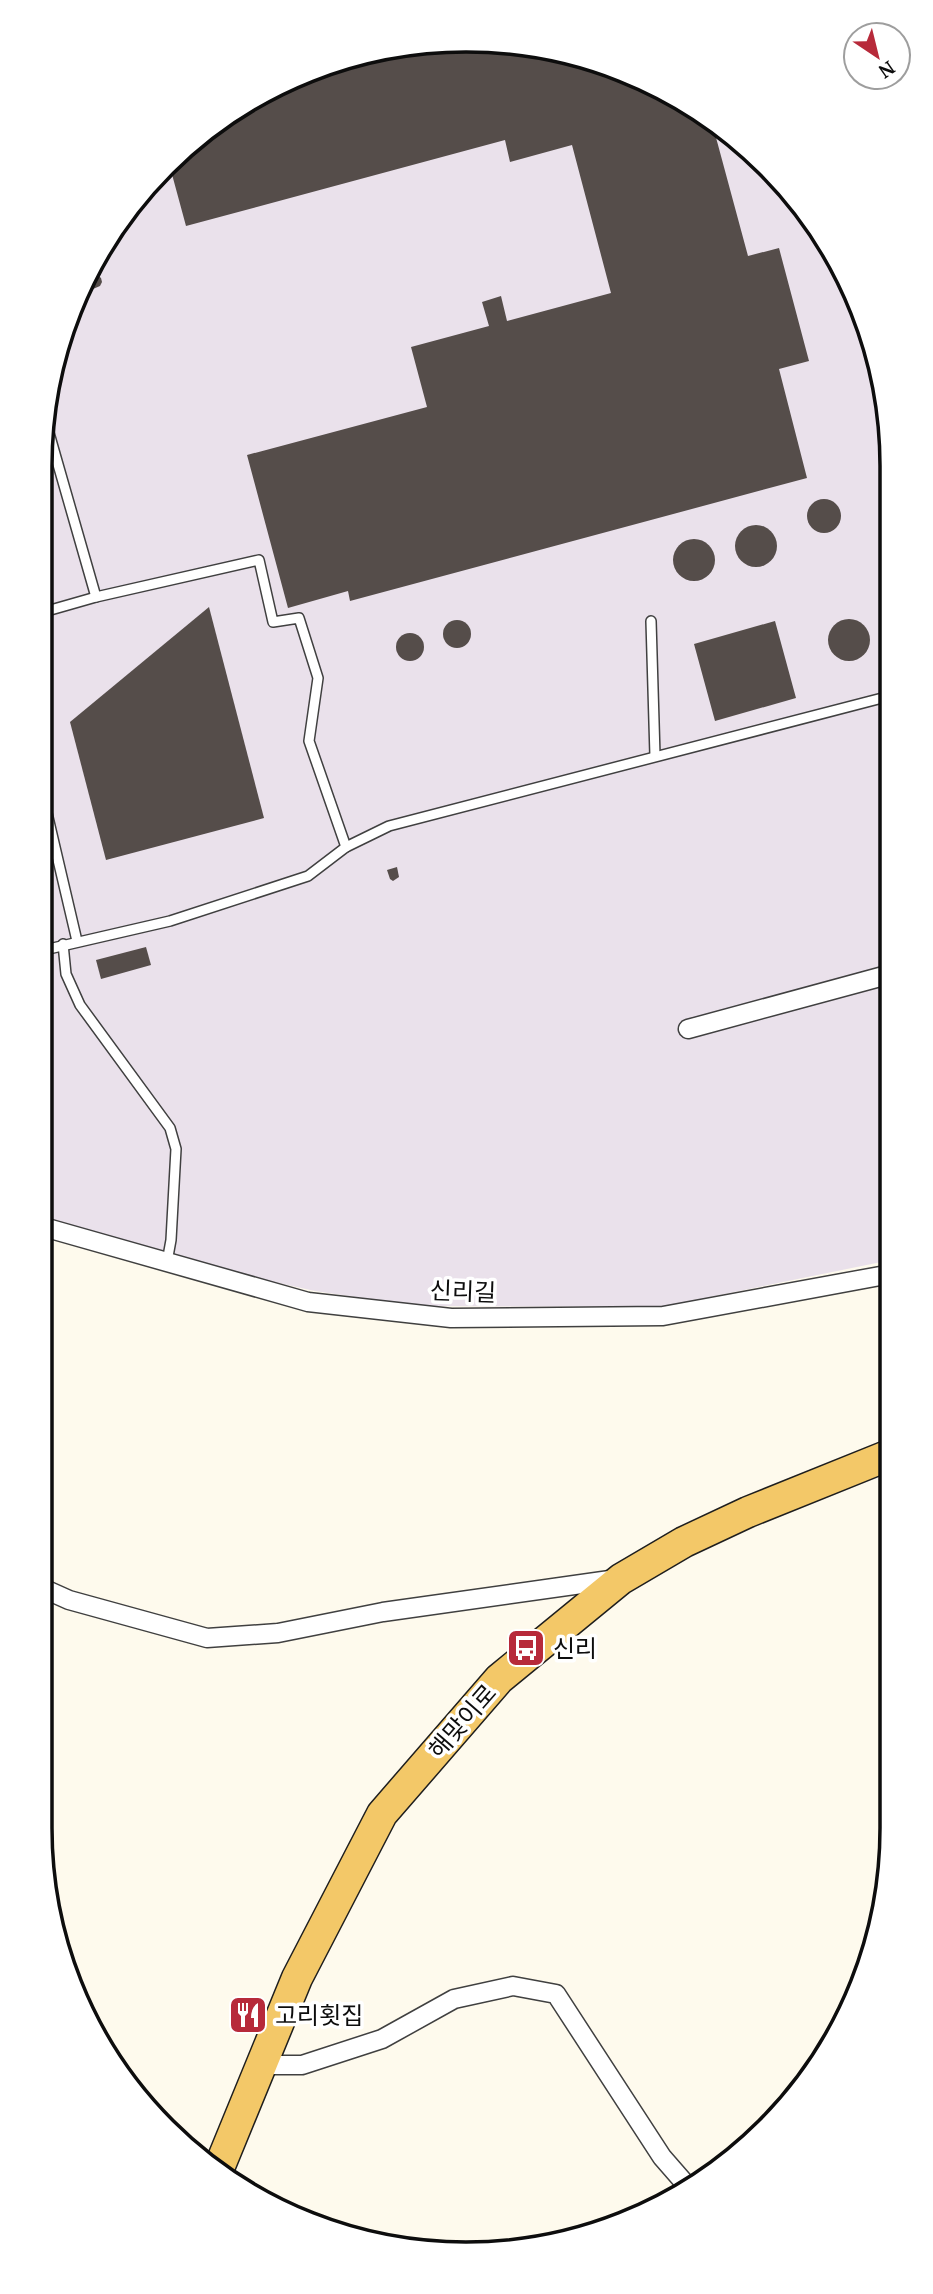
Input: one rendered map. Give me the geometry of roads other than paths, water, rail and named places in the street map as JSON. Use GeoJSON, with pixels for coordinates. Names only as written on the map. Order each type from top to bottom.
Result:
{"type":"FeatureCollection","features":[{"type":"Feature","properties":{"kind":"main road","name":"해맞이로"},"geometry":{"type":"LineString","coordinates":[[222,2162],[297,1978],[382,1814],[499,1679],[621,1578],[684,1542],[748,1512],[880,1459]]}},
{"type":"Feature","properties":{"kind":"street"},"geometry":{"type":"LineString","coordinates":[[688,1029],[880,977]]}},
{"type":"Feature","properties":{"kind":"street","name":"신리길"},"geometry":{"type":"LineString","coordinates":[[52,1230],[308,1302],[451,1318],[663,1317],[880,1276]]}},
{"type":"Feature","properties":{"kind":"street"},"geometry":{"type":"LineString","coordinates":[[52,1592],[69,1600],[206,1638],[278,1633],[383,1612],[621,1578]]}},
{"type":"Feature","properties":{"kind":"street"},"geometry":{"type":"LineString","coordinates":[[261,2065],[302,2065],[382,2039],[454,1998],[513,1986],[556,1994],[662,2157],[683,2180]]}},
{"type":"Feature","properties":{"kind":"lane"},"geometry":{"type":"LineString","coordinates":[[53,446],[96,597]]}},
{"type":"Feature","properties":{"kind":"lane"},"geometry":{"type":"LineString","coordinates":[[52,610],[259,560],[273,622],[299,618],[318,678],[309,741],[346,847]]}},
{"type":"Feature","properties":{"kind":"lane"},"geometry":{"type":"LineString","coordinates":[[651,621],[655,756]]}},
{"type":"Feature","properties":{"kind":"lane"},"geometry":{"type":"LineString","coordinates":[[52,947],[170,921],[308,876],[346,847],[389,826],[880,699]]}},
{"type":"Feature","properties":{"kind":"lane"},"geometry":{"type":"LineString","coordinates":[[52,835],[77,942]]}},
{"type":"Feature","properties":{"kind":"lane"},"geometry":{"type":"LineString","coordinates":[[63,944],[66,974],[80,1005],[170,1128],[176,1149],[171,1240],[166,1263]]}},
{"type":"Feature","properties":{"kind":"place","name":"신리"},"geometry":{"type":"Point","coordinates":[526,1648]}},
{"type":"Feature","properties":{"kind":"place","name":"고리횟집"},"geometry":{"type":"Point","coordinates":[248,2015]}}]}
